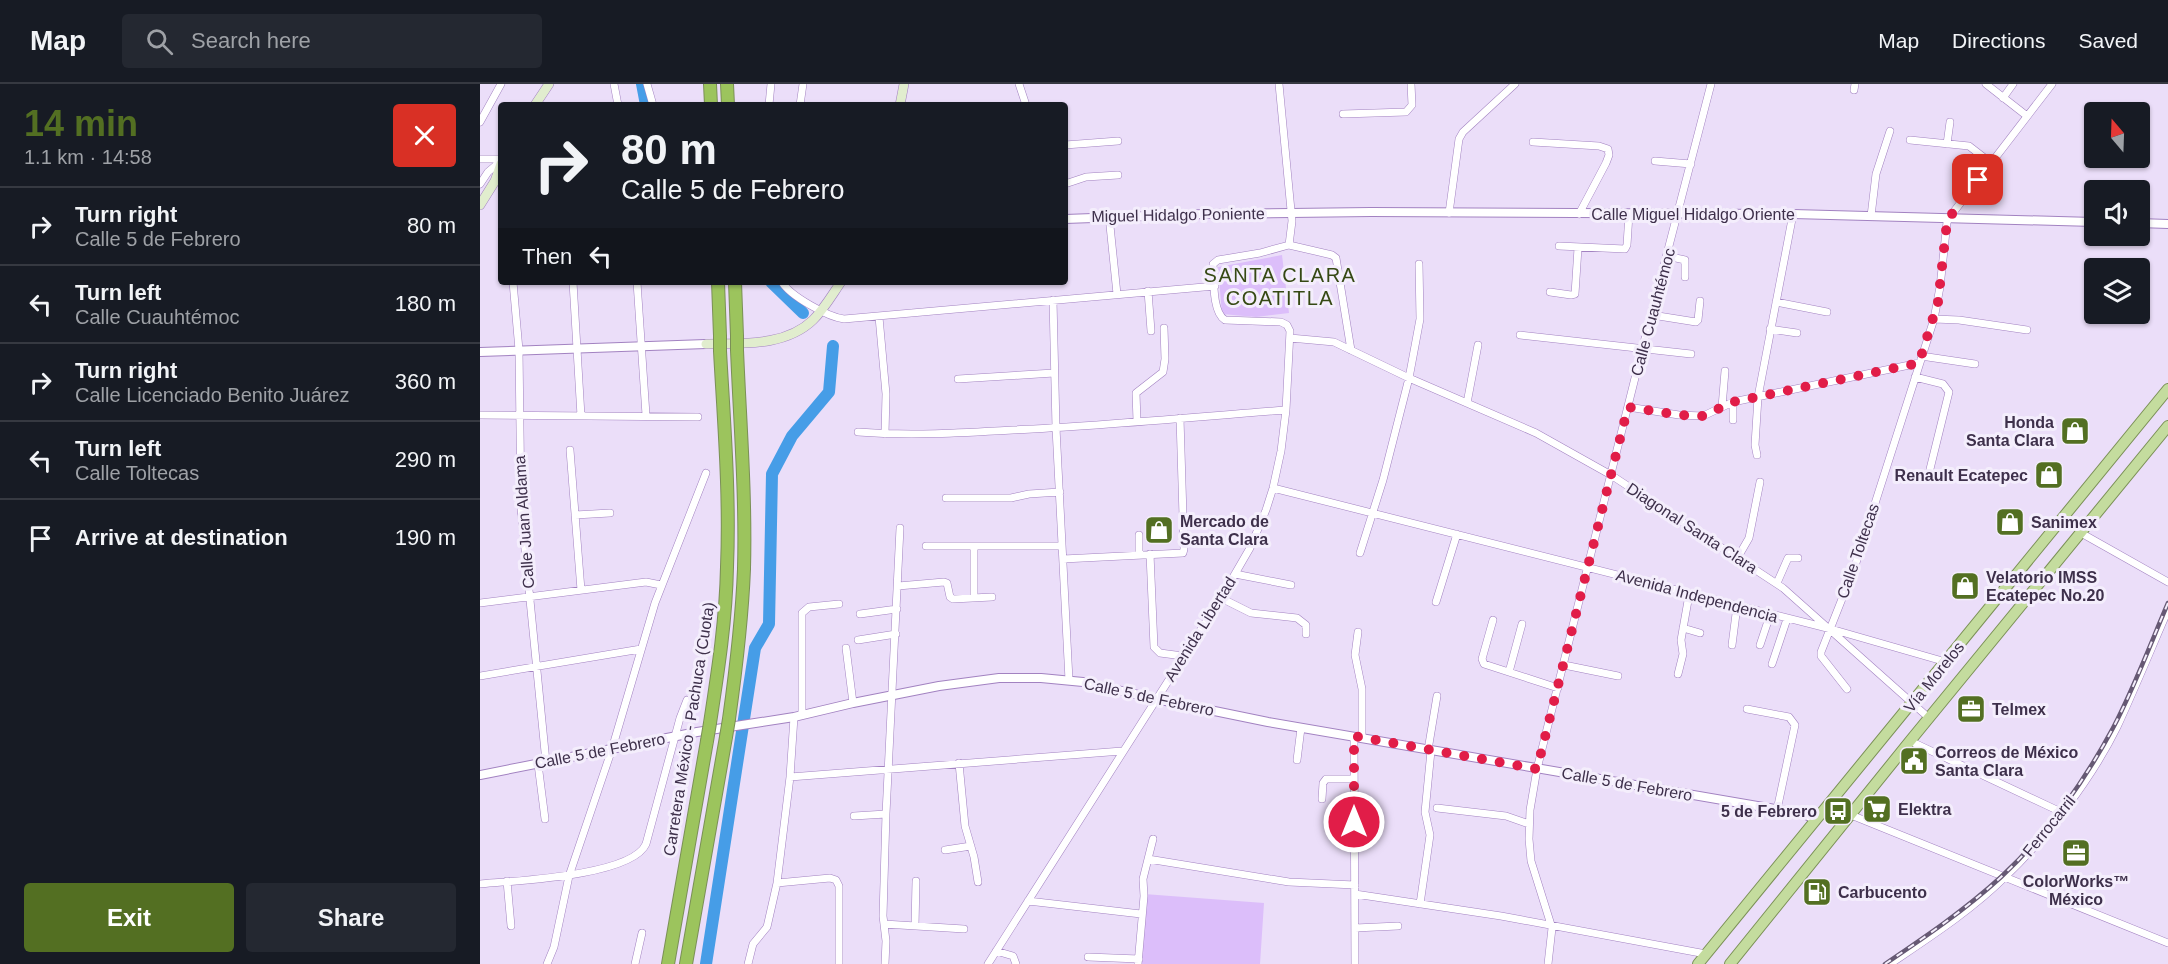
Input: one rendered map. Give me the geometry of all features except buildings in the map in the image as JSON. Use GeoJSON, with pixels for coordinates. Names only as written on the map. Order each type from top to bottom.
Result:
{"type":"FeatureCollection","features":[{"type":"Feature","properties":{"kind":"highway"},"geometry":{"type":"LineString","coordinates":[[710,84],[711,102]]}},
{"type":"Feature","properties":{"kind":"highway"},"geometry":{"type":"LineString","coordinates":[[727,84],[728,102]]}},
{"type":"Feature","properties":{"kind":"highway","name":"Carretera México - Pachuca (Cuota)"},"geometry":{"type":"LineString","coordinates":[[668,964],[710,723],[721,649],[727,569],[727,491],[718,285]]}},
{"type":"Feature","properties":{"kind":"highway","name":"Carretera México - Pachuca (Cuota)"},"geometry":{"type":"LineString","coordinates":[[686,964],[726,736],[733,722],[744,569],[735,285]]}},
{"type":"Feature","properties":{"kind":"main road"},"geometry":{"type":"LineString","coordinates":[[537,102],[549,84]]}},
{"type":"Feature","properties":{"kind":"main road"},"geometry":{"type":"LineString","coordinates":[[901,102],[904,84]]}},
{"type":"Feature","properties":{"kind":"main road"},"geometry":{"type":"LineString","coordinates":[[480,205],[498,173]]}},
{"type":"Feature","properties":{"kind":"main road"},"geometry":{"type":"LineString","coordinates":[[706,344],[760,342],[783,337],[806,326],[821,311],[839,285]]}},
{"type":"Feature","properties":{"kind":"main road","name":"Vía Morelos"},"geometry":{"type":"LineString","coordinates":[[1698,964],[2168,389]]}},
{"type":"Feature","properties":{"kind":"main road","name":"Vía Morelos"},"geometry":{"type":"LineString","coordinates":[[1730,964],[2168,426]]}},
{"type":"Feature","properties":{"kind":"street"},"geometry":{"type":"LineString","coordinates":[[480,122],[482,113],[501,84]]}},
{"type":"Feature","properties":{"kind":"street"},"geometry":{"type":"LineString","coordinates":[[614,84],[617,102]]}},
{"type":"Feature","properties":{"kind":"street"},"geometry":{"type":"LineString","coordinates":[[647,84],[652,102]]}},
{"type":"Feature","properties":{"kind":"street"},"geometry":{"type":"LineString","coordinates":[[769,102],[771,84]]}},
{"type":"Feature","properties":{"kind":"street"},"geometry":{"type":"LineString","coordinates":[[800,102],[803,84]]}},
{"type":"Feature","properties":{"kind":"street"},"geometry":{"type":"LineString","coordinates":[[1019,84],[1025,102]]}},
{"type":"Feature","properties":{"kind":"street"},"geometry":{"type":"LineString","coordinates":[[1279,84],[1291,213],[1289,245]]}},
{"type":"Feature","properties":{"kind":"street"},"geometry":{"type":"LineString","coordinates":[[1343,114],[1406,112],[1412,105],[1411,84]]}},
{"type":"Feature","properties":{"kind":"street"},"geometry":{"type":"LineString","coordinates":[[1449,213],[1459,139],[1463,132],[1515,84]]}},
{"type":"Feature","properties":{"kind":"street","name":"Calle Cuauhtémoc"},"geometry":{"type":"LineString","coordinates":[[1551,925],[1531,861],[1529,824],[1537,769],[1711,84]]}},
{"type":"Feature","properties":{"kind":"street"},"geometry":{"type":"LineString","coordinates":[[1986,84],[2028,116]]}},
{"type":"Feature","properties":{"kind":"street"},"geometry":{"type":"LineString","coordinates":[[2003,98],[2013,84]]}},
{"type":"Feature","properties":{"kind":"street","name":"Calle Toltecas"},"geometry":{"type":"LineString","coordinates":[[1847,689],[1821,655],[1855,566],[1934,319],[1949,218],[2052,84]]}},
{"type":"Feature","properties":{"kind":"street"},"geometry":{"type":"LineString","coordinates":[[1947,144],[1950,122]]}},
{"type":"Feature","properties":{"kind":"street"},"geometry":{"type":"LineString","coordinates":[[1871,216],[1876,174],[1890,131]]}},
{"type":"Feature","properties":{"kind":"street"},"geometry":{"type":"LineString","coordinates":[[1910,140],[1969,146],[1991,163]]}},
{"type":"Feature","properties":{"kind":"street"},"geometry":{"type":"LineString","coordinates":[[1068,145],[1118,141]]}},
{"type":"Feature","properties":{"kind":"street"},"geometry":{"type":"LineString","coordinates":[[1533,142],[1599,146],[1608,149],[1606,163],[1579,214]]}},
{"type":"Feature","properties":{"kind":"street"},"geometry":{"type":"LineString","coordinates":[[480,159],[498,164]]}},
{"type":"Feature","properties":{"kind":"street"},"geometry":{"type":"LineString","coordinates":[[1655,160],[1691,164]]}},
{"type":"Feature","properties":{"kind":"street"},"geometry":{"type":"LineString","coordinates":[[480,184],[488,172],[498,167]]}},
{"type":"Feature","properties":{"kind":"street"},"geometry":{"type":"LineString","coordinates":[[1068,183],[1086,177],[1118,175]]}},
{"type":"Feature","properties":{"kind":"street","name":"Calle Miguel Hidalgo Oriente"},"geometry":{"type":"LineString","coordinates":[[1291,213],[1793,214],[2084,222]]}},
{"type":"Feature","properties":{"kind":"street","name":"Miguel Hidalgo Poniente"},"geometry":{"type":"LineString","coordinates":[[1068,219],[1291,213]]}},
{"type":"Feature","properties":{"kind":"street"},"geometry":{"type":"LineString","coordinates":[[1559,246],[1626,248],[1629,214]]}},
{"type":"Feature","properties":{"kind":"street"},"geometry":{"type":"LineString","coordinates":[[1757,455],[1755,445],[1758,397],[1793,214]]}},
{"type":"Feature","properties":{"kind":"street"},"geometry":{"type":"LineString","coordinates":[[1109,216],[1117,294]]}},
{"type":"Feature","properties":{"kind":"street"},"geometry":{"type":"LineString","coordinates":[[2150,223],[2168,224]]}},
{"type":"Feature","properties":{"kind":"street"},"geometry":{"type":"LineString","coordinates":[[784,285],[789,291],[821,311],[844,320],[1215,286],[1213,264],[1215,261],[1289,245],[1332,255],[1336,258],[1351,350]]}},
{"type":"Feature","properties":{"kind":"street"},"geometry":{"type":"LineString","coordinates":[[1550,292],[1575,294],[1578,248]]}},
{"type":"Feature","properties":{"kind":"street"},"geometry":{"type":"LineString","coordinates":[[1667,256],[1685,260],[1685,277]]}},
{"type":"Feature","properties":{"kind":"street"},"geometry":{"type":"LineString","coordinates":[[1360,553],[1374,513],[1409,378],[1420,320],[1419,264]]}},
{"type":"Feature","properties":{"kind":"street","name":"Calle Juan Aldama"},"geometry":{"type":"LineString","coordinates":[[513,285],[519,350],[520,501],[536,667],[545,819]]}},
{"type":"Feature","properties":{"kind":"street"},"geometry":{"type":"LineString","coordinates":[[573,285],[581,416]]}},
{"type":"Feature","properties":{"kind":"street"},"geometry":{"type":"LineString","coordinates":[[637,285],[646,415]]}},
{"type":"Feature","properties":{"kind":"street","name":"Avenida Libertad"},"geometry":{"type":"LineString","coordinates":[[988,964],[1221,598],[1258,531],[1273,488],[1286,410],[1290,338],[1287,325],[1281,322],[1221,318],[1216,309],[1215,286]]}},
{"type":"Feature","properties":{"kind":"street"},"geometry":{"type":"LineString","coordinates":[[1148,291],[1150,331]]}},
{"type":"Feature","properties":{"kind":"street"},"geometry":{"type":"LineString","coordinates":[[1053,300],[1056,428],[1069,680]]}},
{"type":"Feature","properties":{"kind":"street"},"geometry":{"type":"LineString","coordinates":[[1652,315],[1696,322],[1700,301]]}},
{"type":"Feature","properties":{"kind":"street"},"geometry":{"type":"LineString","coordinates":[[1776,302],[1827,312]]}},
{"type":"Feature","properties":{"kind":"street"},"geometry":{"type":"LineString","coordinates":[[879,317],[886,394],[885,434]]}},
{"type":"Feature","properties":{"kind":"street"},"geometry":{"type":"LineString","coordinates":[[1934,319],[1963,320],[2026,330]]}},
{"type":"Feature","properties":{"kind":"street"},"geometry":{"type":"LineString","coordinates":[[1137,421],[1136,393],[1163,372],[1164,328]]}},
{"type":"Feature","properties":{"kind":"street"},"geometry":{"type":"LineString","coordinates":[[1770,329],[1797,333]]}},
{"type":"Feature","properties":{"kind":"street"},"geometry":{"type":"LineString","coordinates":[[1520,335],[1691,354]]}},
{"type":"Feature","properties":{"kind":"street","name":"Diagonal Santa Clara"},"geometry":{"type":"LineString","coordinates":[[1290,338],[1334,342],[1409,378],[1536,433],[1611,475],[1777,583],[1929,718]]}},
{"type":"Feature","properties":{"kind":"street"},"geometry":{"type":"LineString","coordinates":[[480,351],[706,344]]}},
{"type":"Feature","properties":{"kind":"street"},"geometry":{"type":"LineString","coordinates":[[1467,403],[1478,345]]}},
{"type":"Feature","properties":{"kind":"street"},"geometry":{"type":"LineString","coordinates":[[1628,407],[1699,416],[1707,415],[1733,402],[1920,360],[1975,364]]}},
{"type":"Feature","properties":{"kind":"street"},"geometry":{"type":"LineString","coordinates":[[1722,407],[1725,371]]}},
{"type":"Feature","properties":{"kind":"street"},"geometry":{"type":"LineString","coordinates":[[958,379],[1054,373]]}},
{"type":"Feature","properties":{"kind":"street"},"geometry":{"type":"LineString","coordinates":[[1914,377],[1942,384],[1949,392],[1930,470]]}},
{"type":"Feature","properties":{"kind":"street"},"geometry":{"type":"LineString","coordinates":[[1732,420],[1733,402]]}},
{"type":"Feature","properties":{"kind":"street"},"geometry":{"type":"LineString","coordinates":[[858,432],[885,434],[1056,428],[1286,410]]}},
{"type":"Feature","properties":{"kind":"street"},"geometry":{"type":"LineString","coordinates":[[480,415],[698,417]]}},
{"type":"Feature","properties":{"kind":"street"},"geometry":{"type":"LineString","coordinates":[[1063,559],[1183,553],[1180,418]]}},
{"type":"Feature","properties":{"kind":"street"},"geometry":{"type":"LineString","coordinates":[[570,450],[581,590]]}},
{"type":"Feature","properties":{"kind":"street"},"geometry":{"type":"LineString","coordinates":[[547,964],[554,947],[569,876],[612,749],[661,585],[706,473]]}},
{"type":"Feature","properties":{"kind":"street"},"geometry":{"type":"LineString","coordinates":[[1738,557],[1749,539],[1760,482]]}},
{"type":"Feature","properties":{"kind":"street","name":"Avenida Independencia"},"geometry":{"type":"LineString","coordinates":[[1273,488],[1588,567],[1689,595],[1831,629],[1946,662]]}},
{"type":"Feature","properties":{"kind":"street"},"geometry":{"type":"LineString","coordinates":[[946,498],[1011,498],[1060,492]]}},
{"type":"Feature","properties":{"kind":"street"},"geometry":{"type":"LineString","coordinates":[[575,515],[610,513]]}},
{"type":"Feature","properties":{"kind":"street"},"geometry":{"type":"LineString","coordinates":[[885,964],[886,814],[900,528]]}},
{"type":"Feature","properties":{"kind":"street"},"geometry":{"type":"LineString","coordinates":[[2081,533],[2168,582]]}},
{"type":"Feature","properties":{"kind":"street"},"geometry":{"type":"LineString","coordinates":[[1436,602],[1457,534]]}},
{"type":"Feature","properties":{"kind":"street"},"geometry":{"type":"LineString","coordinates":[[1139,535],[1139,555]]}},
{"type":"Feature","properties":{"kind":"street"},"geometry":{"type":"LineString","coordinates":[[926,546],[1062,546]]}},
{"type":"Feature","properties":{"kind":"street"},"geometry":{"type":"LineString","coordinates":[[974,546],[974,598]]}},
{"type":"Feature","properties":{"kind":"street"},"geometry":{"type":"LineString","coordinates":[[1150,554],[1154,647],[1160,653],[1183,656]]}},
{"type":"Feature","properties":{"kind":"street"},"geometry":{"type":"LineString","coordinates":[[1777,583],[1788,558],[1792,556],[1798,558]]}},
{"type":"Feature","properties":{"kind":"street"},"geometry":{"type":"LineString","coordinates":[[1235,574],[1291,585]]}},
{"type":"Feature","properties":{"kind":"street"},"geometry":{"type":"LineString","coordinates":[[480,603],[646,582],[661,585]]}},
{"type":"Feature","properties":{"kind":"street"},"geometry":{"type":"LineString","coordinates":[[898,586],[945,583],[949,586],[951,598],[992,597]]}},
{"type":"Feature","properties":{"kind":"street"},"geometry":{"type":"LineString","coordinates":[[1678,674],[1683,654],[1681,640],[1689,595]]}},
{"type":"Feature","properties":{"kind":"street"},"geometry":{"type":"LineString","coordinates":[[1221,598],[1251,613],[1299,618],[1306,626],[1306,634]]}},
{"type":"Feature","properties":{"kind":"street"},"geometry":{"type":"LineString","coordinates":[[748,964],[753,944],[766,927],[777,883],[798,716],[802,613],[809,607],[839,604]]}},
{"type":"Feature","properties":{"kind":"street"},"geometry":{"type":"LineString","coordinates":[[1732,645],[1737,606]]}},
{"type":"Feature","properties":{"kind":"street"},"geometry":{"type":"LineString","coordinates":[[860,614],[897,609]]}},
{"type":"Feature","properties":{"kind":"street","name":"Ferrocarril"},"geometry":{"type":"LineString","coordinates":[[1890,964],[1948,924],[2005,878],[2035,846],[2091,771],[2116,729],[2168,610]]}},
{"type":"Feature","properties":{"kind":"street"},"geometry":{"type":"LineString","coordinates":[[1760,645],[1770,615]]}},
{"type":"Feature","properties":{"kind":"street"},"geometry":{"type":"LineString","coordinates":[[1772,664],[1787,619]]}},
{"type":"Feature","properties":{"kind":"street"},"geometry":{"type":"LineString","coordinates":[[1492,620],[1482,661],[1487,666],[1558,688]]}},
{"type":"Feature","properties":{"kind":"street"},"geometry":{"type":"LineString","coordinates":[[1509,672],[1522,624]]}},
{"type":"Feature","properties":{"kind":"street"},"geometry":{"type":"LineString","coordinates":[[1683,628],[1700,633]]}},
{"type":"Feature","properties":{"kind":"street"},"geometry":{"type":"LineString","coordinates":[[1355,964],[1354,779],[1362,689],[1354,655],[1358,632]]}},
{"type":"Feature","properties":{"kind":"street"},"geometry":{"type":"LineString","coordinates":[[858,640],[896,634]]}},
{"type":"Feature","properties":{"kind":"street"},"geometry":{"type":"LineString","coordinates":[[846,648],[853,703]]}},
{"type":"Feature","properties":{"kind":"street"},"geometry":{"type":"LineString","coordinates":[[480,676],[641,649]]}},
{"type":"Feature","properties":{"kind":"street"},"geometry":{"type":"LineString","coordinates":[[1564,665],[1618,676]]}},
{"type":"Feature","properties":{"kind":"street","name":"Calle 5 de Febrero"},"geometry":{"type":"LineString","coordinates":[[480,774],[612,749],[733,722],[762,722],[798,716],[853,703],[967,682],[999,678],[1069,680],[1302,728],[1810,816],[1816,820]]}},
{"type":"Feature","properties":{"kind":"street"},"geometry":{"type":"LineString","coordinates":[[1419,904],[1430,836],[1425,812],[1429,750],[1437,696]]}},
{"type":"Feature","properties":{"kind":"street"},"geometry":{"type":"LineString","coordinates":[[480,884],[569,876],[609,866],[636,855],[643,849],[687,700]]}},
{"type":"Feature","properties":{"kind":"street"},"geometry":{"type":"LineString","coordinates":[[1747,709],[1789,717],[1793,721],[1794,728],[1776,810]]}},
{"type":"Feature","properties":{"kind":"street"},"geometry":{"type":"LineString","coordinates":[[1297,760],[1302,728]]}},
{"type":"Feature","properties":{"kind":"street"},"geometry":{"type":"LineString","coordinates":[[1910,741],[2061,812]]}},
{"type":"Feature","properties":{"kind":"street"},"geometry":{"type":"LineString","coordinates":[[790,777],[1122,751]]}},
{"type":"Feature","properties":{"kind":"street"},"geometry":{"type":"LineString","coordinates":[[959,763],[965,826],[978,882]]}},
{"type":"Feature","properties":{"kind":"street"},"geometry":{"type":"LineString","coordinates":[[1322,799],[1323,783],[1326,779],[1354,779]]}},
{"type":"Feature","properties":{"kind":"street"},"geometry":{"type":"LineString","coordinates":[[1437,808],[1506,816],[1529,824]]}},
{"type":"Feature","properties":{"kind":"street"},"geometry":{"type":"LineString","coordinates":[[854,816],[886,814]]}},
{"type":"Feature","properties":{"kind":"street"},"geometry":{"type":"LineString","coordinates":[[1851,815],[2168,943]]}},
{"type":"Feature","properties":{"kind":"street"},"geometry":{"type":"LineString","coordinates":[[1088,957],[1139,961],[1144,896],[1143,879],[1153,839]]}},
{"type":"Feature","properties":{"kind":"street"},"geometry":{"type":"LineString","coordinates":[[945,849],[971,846]]}},
{"type":"Feature","properties":{"kind":"street"},"geometry":{"type":"LineString","coordinates":[[1148,859],[1289,882],[1355,885]]}},
{"type":"Feature","properties":{"kind":"street"},"geometry":{"type":"LineString","coordinates":[[777,883],[831,878],[836,880],[839,964]]}},
{"type":"Feature","properties":{"kind":"street"},"geometry":{"type":"LineString","coordinates":[[507,881],[511,926]]}},
{"type":"Feature","properties":{"kind":"street"},"geometry":{"type":"LineString","coordinates":[[915,926],[916,881]]}},
{"type":"Feature","properties":{"kind":"street"},"geometry":{"type":"LineString","coordinates":[[1355,894],[1551,925],[1706,954]]}},
{"type":"Feature","properties":{"kind":"street"},"geometry":{"type":"LineString","coordinates":[[1028,901],[1142,914]]}},
{"type":"Feature","properties":{"kind":"street"},"geometry":{"type":"LineString","coordinates":[[884,924],[964,929]]}},
{"type":"Feature","properties":{"kind":"street"},"geometry":{"type":"LineString","coordinates":[[1548,964],[1551,925]]}},
{"type":"Feature","properties":{"kind":"street"},"geometry":{"type":"LineString","coordinates":[[1355,928],[1398,926]]}},
{"type":"Feature","properties":{"kind":"street"},"geometry":{"type":"LineString","coordinates":[[635,964],[642,933]]}},
{"type":"Feature","properties":{"kind":"street"},"geometry":{"type":"LineString","coordinates":[[996,951],[1013,956],[1016,964]]}},
{"type":"Feature","properties":{"kind":"shaded area"},"geometry":{"type":"Polygon","coordinates":[[[1282,255],[1289,313],[1256,317],[1222,314],[1218,267],[1282,255]]]}},
{"type":"Feature","properties":{"kind":"shaded area"},"geometry":{"type":"Polygon","coordinates":[[[1144,894],[1264,903],[1260,964],[1141,964],[1144,894]]]}},
{"type":"Feature","properties":{"kind":"waterway"},"geometry":{"type":"LineString","coordinates":[[642,84],[645,102]]}},
{"type":"Feature","properties":{"kind":"waterway"},"geometry":{"type":"LineString","coordinates":[[774,285],[803,313]]}},
{"type":"Feature","properties":{"kind":"waterway"},"geometry":{"type":"LineString","coordinates":[[706,964],[755,648],[769,624],[772,474],[792,436],[829,392],[833,346]]}},
{"type":"Feature","properties":{"kind":"railway"},"geometry":{"type":"LineString","coordinates":[[1885,964],[1973,901],[2018,861],[2049,826],[2077,788],[2113,728],[2168,603]]}},
{"type":"Feature","properties":{"kind":"place","name":"Honda Santa Clara"},"geometry":{"type":"Point","coordinates":[2075,431]}},
{"type":"Feature","properties":{"kind":"place","name":"Renault Ecatepec"},"geometry":{"type":"Point","coordinates":[2049,475]}},
{"type":"Feature","properties":{"kind":"place","name":"Sanimex"},"geometry":{"type":"Point","coordinates":[2010,522]}},
{"type":"Feature","properties":{"kind":"place","name":"Mercado de Santa Clara"},"geometry":{"type":"Point","coordinates":[1159,530]}},
{"type":"Feature","properties":{"kind":"place","name":"Velatorio IMSS Ecatepec No.20"},"geometry":{"type":"Point","coordinates":[1965,586]}},
{"type":"Feature","properties":{"kind":"place","name":"Telmex"},"geometry":{"type":"Point","coordinates":[1971,709]}},
{"type":"Feature","properties":{"kind":"place","name":"Correos de México Santa Clara"},"geometry":{"type":"Point","coordinates":[1914,761]}},
{"type":"Feature","properties":{"kind":"place","name":"Elektra"},"geometry":{"type":"Point","coordinates":[1877,809]}},
{"type":"Feature","properties":{"kind":"place","name":"5 de Febrero"},"geometry":{"type":"Point","coordinates":[1838,811]}},
{"type":"Feature","properties":{"kind":"place","name":"ColorWorks™ México"},"geometry":{"type":"Point","coordinates":[2076,853]}},
{"type":"Feature","properties":{"kind":"place","name":"Carbucento"},"geometry":{"type":"Point","coordinates":[1817,892]}},
{"type":"Feature","properties":{"kind":"district","name":"SANTA CLARA COATITLA"},"geometry":{"type":"Point","coordinates":[1280,286]}},
{"type":"Feature","properties":{"kind":"route"},"geometry":{"type":"LineString","coordinates":[[1354,822],[1354,736],[1537,769],[1628,407],[1679,415],[1703,416],[1733,402],[1919,363],[1938,302],[1947,222],[1978,180]]}}]}
